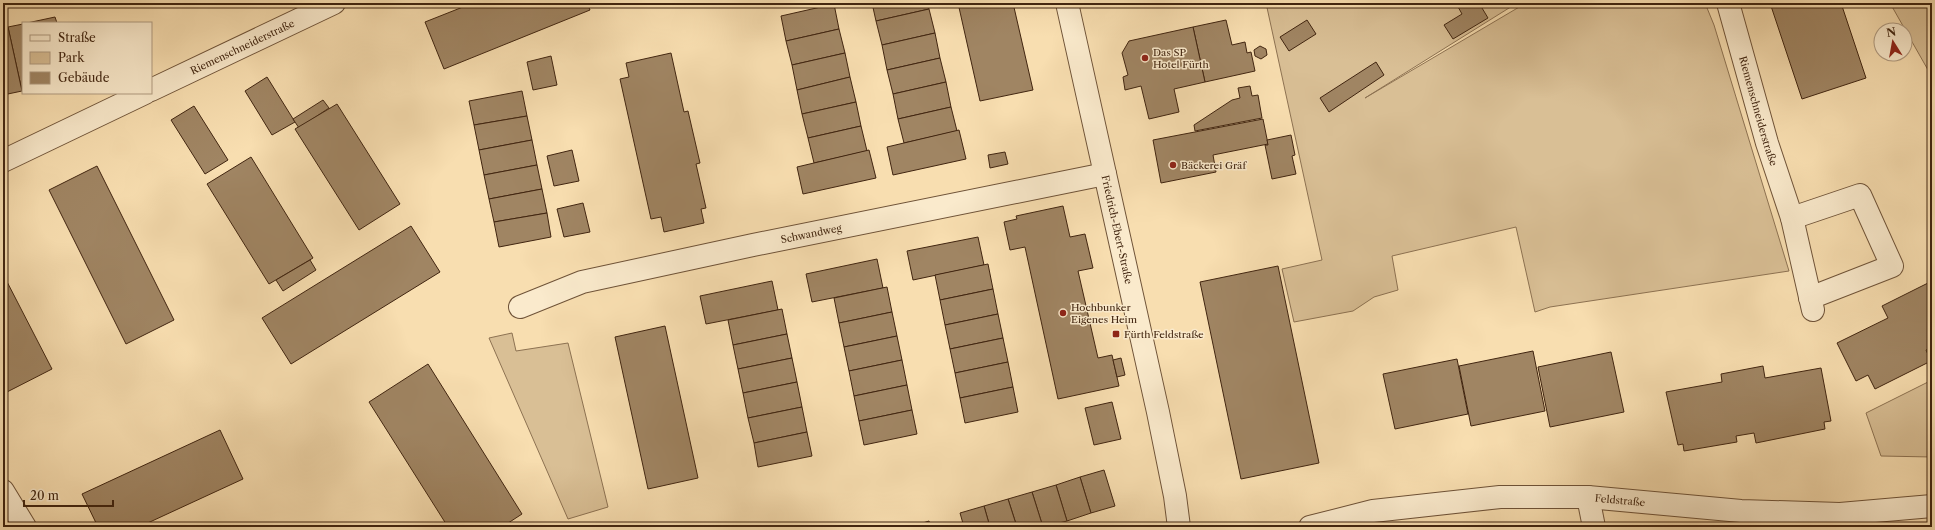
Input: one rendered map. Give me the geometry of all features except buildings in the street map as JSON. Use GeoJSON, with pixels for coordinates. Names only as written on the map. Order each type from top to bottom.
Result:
{"type":"FeatureCollection","features":[{"type":"Feature","properties":{"kind":"street","name":"Riemenschneiderstraße"},"geometry":{"type":"LineString","coordinates":[[152,90],[334,3]]}},
{"type":"Feature","properties":{"kind":"street","name":"Friedrich-Ebert-Straße"},"geometry":{"type":"LineString","coordinates":[[1067,3],[1158,412],[1175,496],[1178,527]]}},
{"type":"Feature","properties":{"kind":"street","name":"Riemenschneiderstraße"},"geometry":{"type":"LineString","coordinates":[[1728,3],[1767,143],[1792,218],[1811,304],[1892,266],[1860,195],[1792,218]]}},
{"type":"Feature","properties":{"kind":"street"},"geometry":{"type":"LineString","coordinates":[[3,161],[143,94]]}},
{"type":"Feature","properties":{"kind":"street","name":"Schwandweg"},"geometry":{"type":"LineString","coordinates":[[520,307],[582,282],[753,245],[1105,174]]}},
{"type":"Feature","properties":{"kind":"street"},"geometry":{"type":"LineString","coordinates":[[3,491],[25,527]]}},
{"type":"Feature","properties":{"kind":"street","name":"Feldstraße"},"geometry":{"type":"LineString","coordinates":[[1310,527],[1374,511],[1500,497],[1588,497],[1842,520],[1932,506]]}},
{"type":"Feature","properties":{"kind":"street"},"geometry":{"type":"LineString","coordinates":[[1588,497],[1594,527]]}},
{"type":"Feature","properties":{"kind":"green space"},"geometry":{"type":"Polygon","coordinates":[[[1266,3],[1517,3],[1365,98],[1526,3],[1705,3],[1714,25],[1789,271],[1550,307],[1535,312],[1516,227],[1392,256],[1398,290],[1374,297],[1353,311],[1294,322],[1282,269],[1322,260],[1266,3]]]}},
{"type":"Feature","properties":{"kind":"green space"},"geometry":{"type":"Polygon","coordinates":[[[1890,3],[1932,3],[1932,77],[1913,44],[1913,22],[1901,22],[1890,3]]]}},
{"type":"Feature","properties":{"kind":"green space"},"geometry":{"type":"Polygon","coordinates":[[[512,333],[516,351],[568,343],[608,507],[568,519],[489,338],[512,333]]]}},
{"type":"Feature","properties":{"kind":"green space"},"geometry":{"type":"Polygon","coordinates":[[[1932,380],[1932,457],[1881,456],[1866,413],[1932,380]]]}},
{"type":"Feature","properties":{"kind":"place","name":"Das SP Hotel Fürth"},"geometry":{"type":"Point","coordinates":[1145,58]}},
{"type":"Feature","properties":{"kind":"place","name":"Bäckerei Gräf"},"geometry":{"type":"Point","coordinates":[1173,165]}},
{"type":"Feature","properties":{"kind":"place","name":"Hochbunker Eigenes Heim"},"geometry":{"type":"Point","coordinates":[1063,313]}},
{"type":"Feature","properties":{"kind":"place","name":"Fürth Feldstraße"},"geometry":{"type":"Point","coordinates":[1116,334]}}]}
